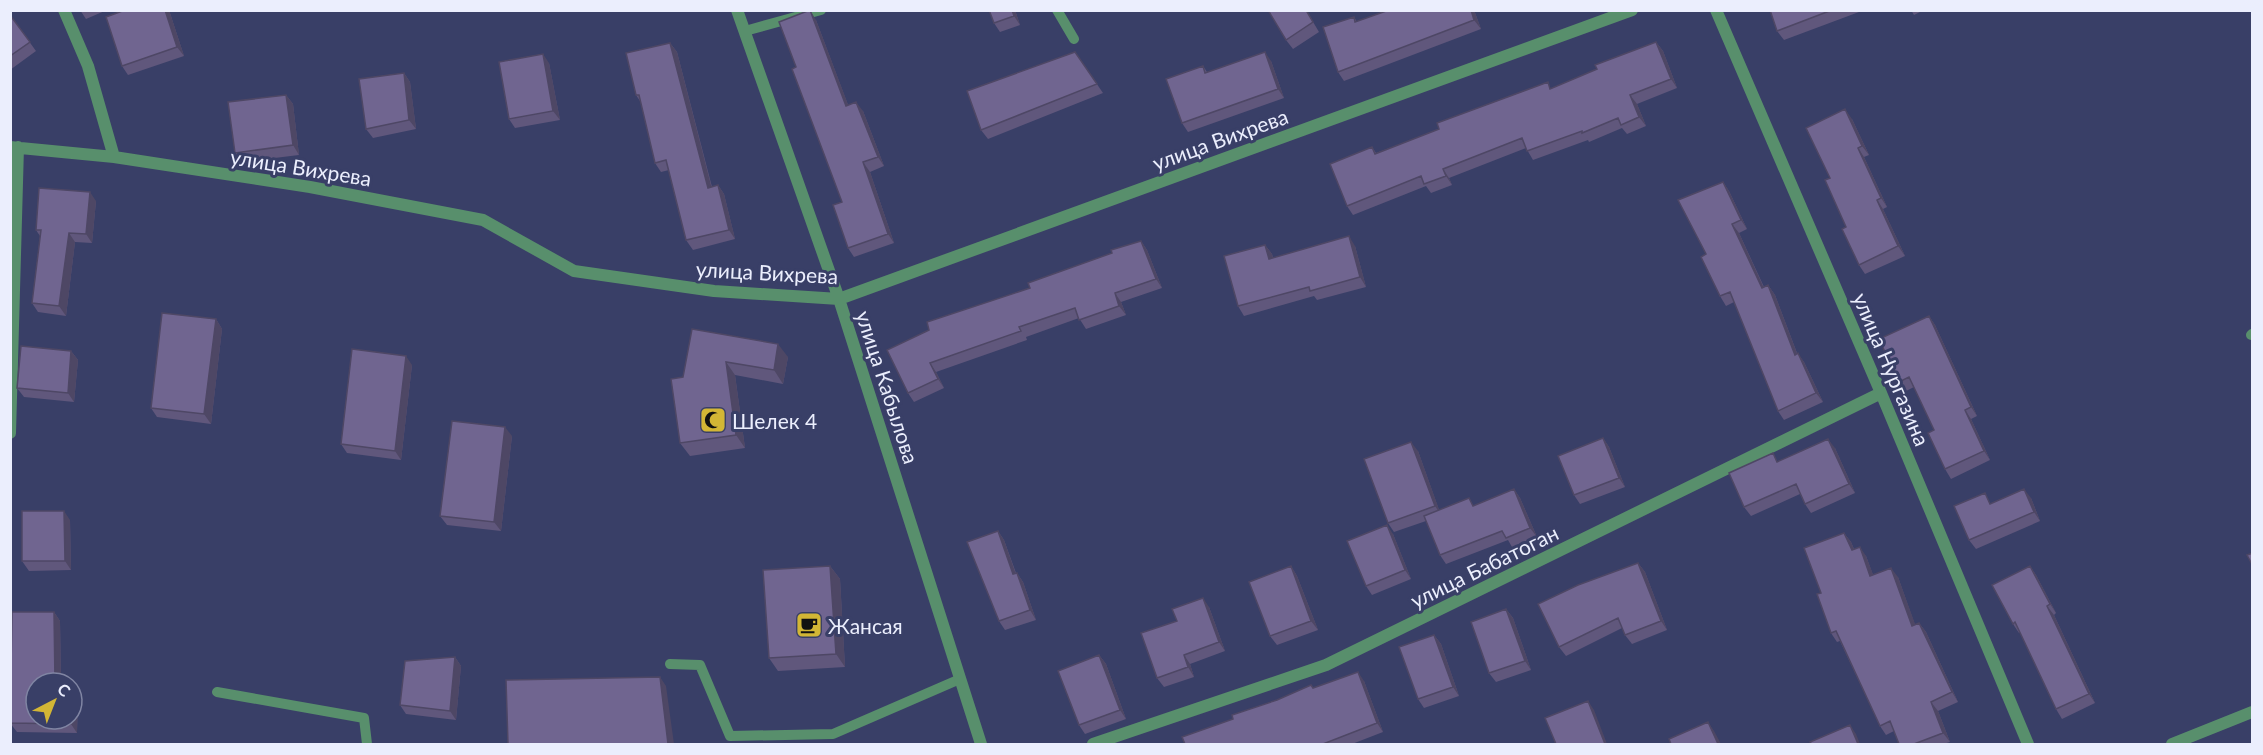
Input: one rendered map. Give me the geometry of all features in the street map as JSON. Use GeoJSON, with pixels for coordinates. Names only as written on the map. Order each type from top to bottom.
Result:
{"type":"FeatureCollection","features":[{"type":"Feature","properties":{"kind":"street"},"geometry":{"type":"LineString","coordinates":[[64,10],[88,66],[114,158]]}},
{"type":"Feature","properties":{"kind":"street","name":"улица Кабылова"},"geometry":{"type":"LineString","coordinates":[[737,10],[839,299],[981,744]]}},
{"type":"Feature","properties":{"kind":"street","name":"улица Вихрева"},"geometry":{"type":"LineString","coordinates":[[14,147],[114,158],[310,188],[483,219],[574,271],[714,291],[839,299],[1632,10]]}},
{"type":"Feature","properties":{"kind":"street","name":"улица Нургазина"},"geometry":{"type":"LineString","coordinates":[[1716,10],[1881,393],[2028,744]]}},
{"type":"Feature","properties":{"kind":"street"},"geometry":{"type":"LineString","coordinates":[[10,433],[14,147]]}},
{"type":"Feature","properties":{"kind":"street","name":"улица Бабатоган"},"geometry":{"type":"LineString","coordinates":[[1093,744],[1326,665],[1881,393]]}},
{"type":"Feature","properties":{"kind":"street"},"geometry":{"type":"LineString","coordinates":[[2172,744],[2253,712]]}},
{"type":"Feature","properties":{"kind":"lane"},"geometry":{"type":"LineString","coordinates":[[745,31],[821,10]]}},
{"type":"Feature","properties":{"kind":"lane"},"geometry":{"type":"LineString","coordinates":[[1057,10],[1074,39]]}},
{"type":"Feature","properties":{"kind":"lane"},"geometry":{"type":"LineString","coordinates":[[670,664],[700,665],[730,736],[833,734],[960,679]]}},
{"type":"Feature","properties":{"kind":"lane"},"geometry":{"type":"LineString","coordinates":[[218,692],[363,718],[366,744]]}},
{"type":"Feature","properties":{"kind":"building"},"geometry":{"type":"Polygon","coordinates":[[[125,10],[165,10],[177,47],[122,66],[106,17],[125,10]]]}},
{"type":"Feature","properties":{"kind":"building"},"geometry":{"type":"Polygon","coordinates":[[[810,10],[846,106],[856,102],[878,157],[863,162],[888,234],[848,248],[833,205],[842,202],[792,69],[796,67],[779,22],[810,10]]]}},
{"type":"Feature","properties":{"kind":"building"},"geometry":{"type":"Polygon","coordinates":[[[989,10],[1012,10],[1014,16],[994,23],[989,10]]]}},
{"type":"Feature","properties":{"kind":"building"},"geometry":{"type":"Polygon","coordinates":[[[1268,10],[1306,10],[1313,22],[1286,40],[1268,10]]]}},
{"type":"Feature","properties":{"kind":"building"},"geometry":{"type":"Polygon","coordinates":[[[1389,10],[1471,10],[1474,20],[1338,72],[1323,27],[1354,17],[1355,22],[1389,10]]]}},
{"type":"Feature","properties":{"kind":"building"},"geometry":{"type":"Polygon","coordinates":[[[1770,10],[1832,10],[1777,31],[1770,10]]]}},
{"type":"Feature","properties":{"kind":"building"},"geometry":{"type":"Polygon","coordinates":[[[10,15],[30,42],[10,56],[10,15]]]}},
{"type":"Feature","properties":{"kind":"building"},"geometry":{"type":"Polygon","coordinates":[[[1656,42],[1671,79],[1630,95],[1639,117],[1621,125],[1618,118],[1582,133],[1582,131],[1527,151],[1522,138],[1443,169],[1446,176],[1424,184],[1421,176],[1347,206],[1330,164],[1372,147],[1375,154],[1439,129],[1437,123],[1548,82],[1550,89],[1597,69],[1595,65],[1656,42]]]}},
{"type":"Feature","properties":{"kind":"building"},"geometry":{"type":"Polygon","coordinates":[[[670,43],[708,188],[718,185],[729,230],[686,240],[666,160],[655,163],[639,95],[636,95],[626,53],[670,43]]]}},
{"type":"Feature","properties":{"kind":"building"},"geometry":{"type":"Polygon","coordinates":[[[1075,52],[1097,84],[981,130],[967,91],[1075,52]]]}},
{"type":"Feature","properties":{"kind":"building"},"geometry":{"type":"Polygon","coordinates":[[[1265,52],[1278,89],[1182,123],[1166,79],[1203,66],[1205,73],[1265,52]]]}},
{"type":"Feature","properties":{"kind":"building"},"geometry":{"type":"Polygon","coordinates":[[[543,54],[553,111],[509,119],[499,62],[543,54]]]}},
{"type":"Feature","properties":{"kind":"building"},"geometry":{"type":"Polygon","coordinates":[[[404,73],[409,120],[366,129],[359,79],[404,73]]]}},
{"type":"Feature","properties":{"kind":"building"},"geometry":{"type":"Polygon","coordinates":[[[286,95],[293,145],[235,153],[228,102],[286,95]]]}},
{"type":"Feature","properties":{"kind":"building"},"geometry":{"type":"Polygon","coordinates":[[[1845,109],[1862,146],[1858,148],[1881,198],[1877,200],[1898,246],[1859,265],[1842,229],[1846,227],[1825,180],[1830,178],[1806,128],[1845,109]]]}},
{"type":"Feature","properties":{"kind":"building"},"geometry":{"type":"Polygon","coordinates":[[[1723,182],[1741,220],[1732,224],[1762,288],[1768,285],[1795,355],[1798,353],[1816,393],[1778,411],[1730,292],[1720,296],[1701,257],[1706,254],[1678,200],[1723,182]]]}},
{"type":"Feature","properties":{"kind":"building"},"geometry":{"type":"Polygon","coordinates":[[[39,188],[90,192],[86,234],[69,233],[59,306],[32,303],[41,230],[36,230],[39,188]]]}},
{"type":"Feature","properties":{"kind":"building"},"geometry":{"type":"Polygon","coordinates":[[[1349,236],[1360,277],[1310,291],[1309,287],[1238,306],[1224,256],[1265,245],[1269,259],[1349,236]]]}},
{"type":"Feature","properties":{"kind":"building"},"geometry":{"type":"Polygon","coordinates":[[[1141,241],[1156,279],[1115,293],[1119,306],[1079,320],[1075,308],[1019,327],[1021,331],[930,363],[938,379],[908,393],[887,350],[929,330],[927,322],[1030,288],[1028,283],[1112,253],[1111,250],[1141,241]]]}},
{"type":"Feature","properties":{"kind":"building"},"geometry":{"type":"Polygon","coordinates":[[[162,313],[216,319],[204,414],[151,408],[162,313]]]}},
{"type":"Feature","properties":{"kind":"building"},"geometry":{"type":"Polygon","coordinates":[[[1929,316],[1971,407],[1965,410],[1984,451],[1945,469],[1928,433],[1934,430],[1909,377],[1899,382],[1879,339],[1929,316]]]}},
{"type":"Feature","properties":{"kind":"building","name":"Шелек 4"},"geometry":{"type":"Polygon","coordinates":[[[692,329],[778,344],[774,370],[726,362],[736,435],[680,443],[671,379],[683,377],[692,329]]]}},
{"type":"Feature","properties":{"kind":"building"},"geometry":{"type":"Polygon","coordinates":[[[21,346],[71,351],[68,393],[17,388],[21,346]]]}},
{"type":"Feature","properties":{"kind":"building"},"geometry":{"type":"Polygon","coordinates":[[[352,349],[406,356],[395,451],[341,444],[352,349]]]}},
{"type":"Feature","properties":{"kind":"building"},"geometry":{"type":"Polygon","coordinates":[[[452,421],[505,427],[494,522],[440,516],[452,421]]]}},
{"type":"Feature","properties":{"kind":"building"},"geometry":{"type":"Polygon","coordinates":[[[1603,438],[1619,478],[1574,495],[1558,456],[1603,438]]]}},
{"type":"Feature","properties":{"kind":"building"},"geometry":{"type":"Polygon","coordinates":[[[1828,439],[1849,484],[1805,504],[1796,484],[1744,507],[1729,473],[1773,453],[1777,462],[1828,439]]]}},
{"type":"Feature","properties":{"kind":"building"},"geometry":{"type":"Polygon","coordinates":[[[1411,442],[1435,506],[1388,523],[1364,459],[1411,442]]]}},
{"type":"Feature","properties":{"kind":"building"},"geometry":{"type":"Polygon","coordinates":[[[1514,489],[1530,528],[1506,538],[1502,531],[1440,555],[1424,516],[1469,498],[1473,506],[1514,489]]]}},
{"type":"Feature","properties":{"kind":"building"},"geometry":{"type":"Polygon","coordinates":[[[2024,489],[2034,512],[1969,540],[1954,506],[1985,493],[1990,504],[2024,489]]]}},
{"type":"Feature","properties":{"kind":"building"},"geometry":{"type":"Polygon","coordinates":[[[22,511],[64,511],[65,561],[22,561],[22,511]]]}},
{"type":"Feature","properties":{"kind":"building"},"geometry":{"type":"Polygon","coordinates":[[[1387,525],[1405,570],[1366,586],[1347,541],[1387,525]]]}},
{"type":"Feature","properties":{"kind":"building"},"geometry":{"type":"Polygon","coordinates":[[[998,531],[1013,574],[1017,573],[1030,610],[999,621],[967,542],[998,531]]]}},
{"type":"Feature","properties":{"kind":"building"},"geometry":{"type":"Polygon","coordinates":[[[1844,533],[1852,550],[1860,547],[1870,576],[1891,568],[1912,626],[1919,623],[1952,692],[1931,702],[1943,733],[1914,744],[1899,744],[1890,721],[1880,726],[1836,631],[1831,633],[1817,594],[1821,593],[1804,548],[1844,533]]]}},
{"type":"Feature","properties":{"kind":"building"},"geometry":{"type":"Polygon","coordinates":[[[2253,553],[2253,566],[2247,555],[2253,553]]]}},
{"type":"Feature","properties":{"kind":"building"},"geometry":{"type":"Polygon","coordinates":[[[1638,563],[1661,621],[1625,635],[1618,618],[1559,647],[1538,604],[1578,585],[1638,563]]]}},
{"type":"Feature","properties":{"kind":"building","name":"Жансая"},"geometry":{"type":"Polygon","coordinates":[[[830,566],[836,654],[769,658],[763,570],[830,566]]]}},
{"type":"Feature","properties":{"kind":"building"},"geometry":{"type":"Polygon","coordinates":[[[1291,566],[1311,621],[1270,636],[1249,582],[1291,566]]]}},
{"type":"Feature","properties":{"kind":"building"},"geometry":{"type":"Polygon","coordinates":[[[2030,566],[2050,604],[2047,606],[2089,694],[2056,709],[2015,622],[2013,624],[1992,585],[2030,566]]]}},
{"type":"Feature","properties":{"kind":"building"},"geometry":{"type":"Polygon","coordinates":[[[1203,598],[1219,642],[1184,655],[1188,667],[1157,678],[1141,633],[1177,621],[1172,609],[1203,598]]]}},
{"type":"Feature","properties":{"kind":"building"},"geometry":{"type":"Polygon","coordinates":[[[1506,609],[1525,661],[1489,673],[1471,622],[1506,609]]]}},
{"type":"Feature","properties":{"kind":"building"},"geometry":{"type":"Polygon","coordinates":[[[12,612],[54,612],[55,671],[24,671],[24,723],[10,723],[12,612]]]}},
{"type":"Feature","properties":{"kind":"building"},"geometry":{"type":"Polygon","coordinates":[[[1434,635],[1453,687],[1418,699],[1399,647],[1434,635]]]}},
{"type":"Feature","properties":{"kind":"building"},"geometry":{"type":"Polygon","coordinates":[[[1099,655],[1120,710],[1079,725],[1058,671],[1099,655]]]}},
{"type":"Feature","properties":{"kind":"building"},"geometry":{"type":"Polygon","coordinates":[[[455,657],[450,711],[400,705],[405,661],[455,657]]]}},
{"type":"Feature","properties":{"kind":"building"},"geometry":{"type":"Polygon","coordinates":[[[1358,672],[1377,723],[1323,744],[1185,744],[1182,737],[1233,719],[1232,715],[1277,700],[1311,685],[1313,688],[1358,672]]]}},
{"type":"Feature","properties":{"kind":"building"},"geometry":{"type":"Polygon","coordinates":[[[660,677],[668,744],[508,744],[506,680],[660,677]]]}},
{"type":"Feature","properties":{"kind":"building"},"geometry":{"type":"Polygon","coordinates":[[[1588,701],[1605,744],[1556,744],[1545,718],[1588,701]]]}},
{"type":"Feature","properties":{"kind":"building"},"geometry":{"type":"Polygon","coordinates":[[[1708,722],[1718,744],[1671,744],[1669,739],[1708,722]]]}},
{"type":"Feature","properties":{"kind":"building"},"geometry":{"type":"Polygon","coordinates":[[[1850,725],[1858,744],[1812,744],[1810,742],[1850,725]]]}},
{"type":"Feature","properties":{"kind":"place","name":"Шелек 4"},"geometry":{"type":"Point","coordinates":[713,420]}},
{"type":"Feature","properties":{"kind":"place","name":"Жансая"},"geometry":{"type":"Point","coordinates":[809,625]}}]}
